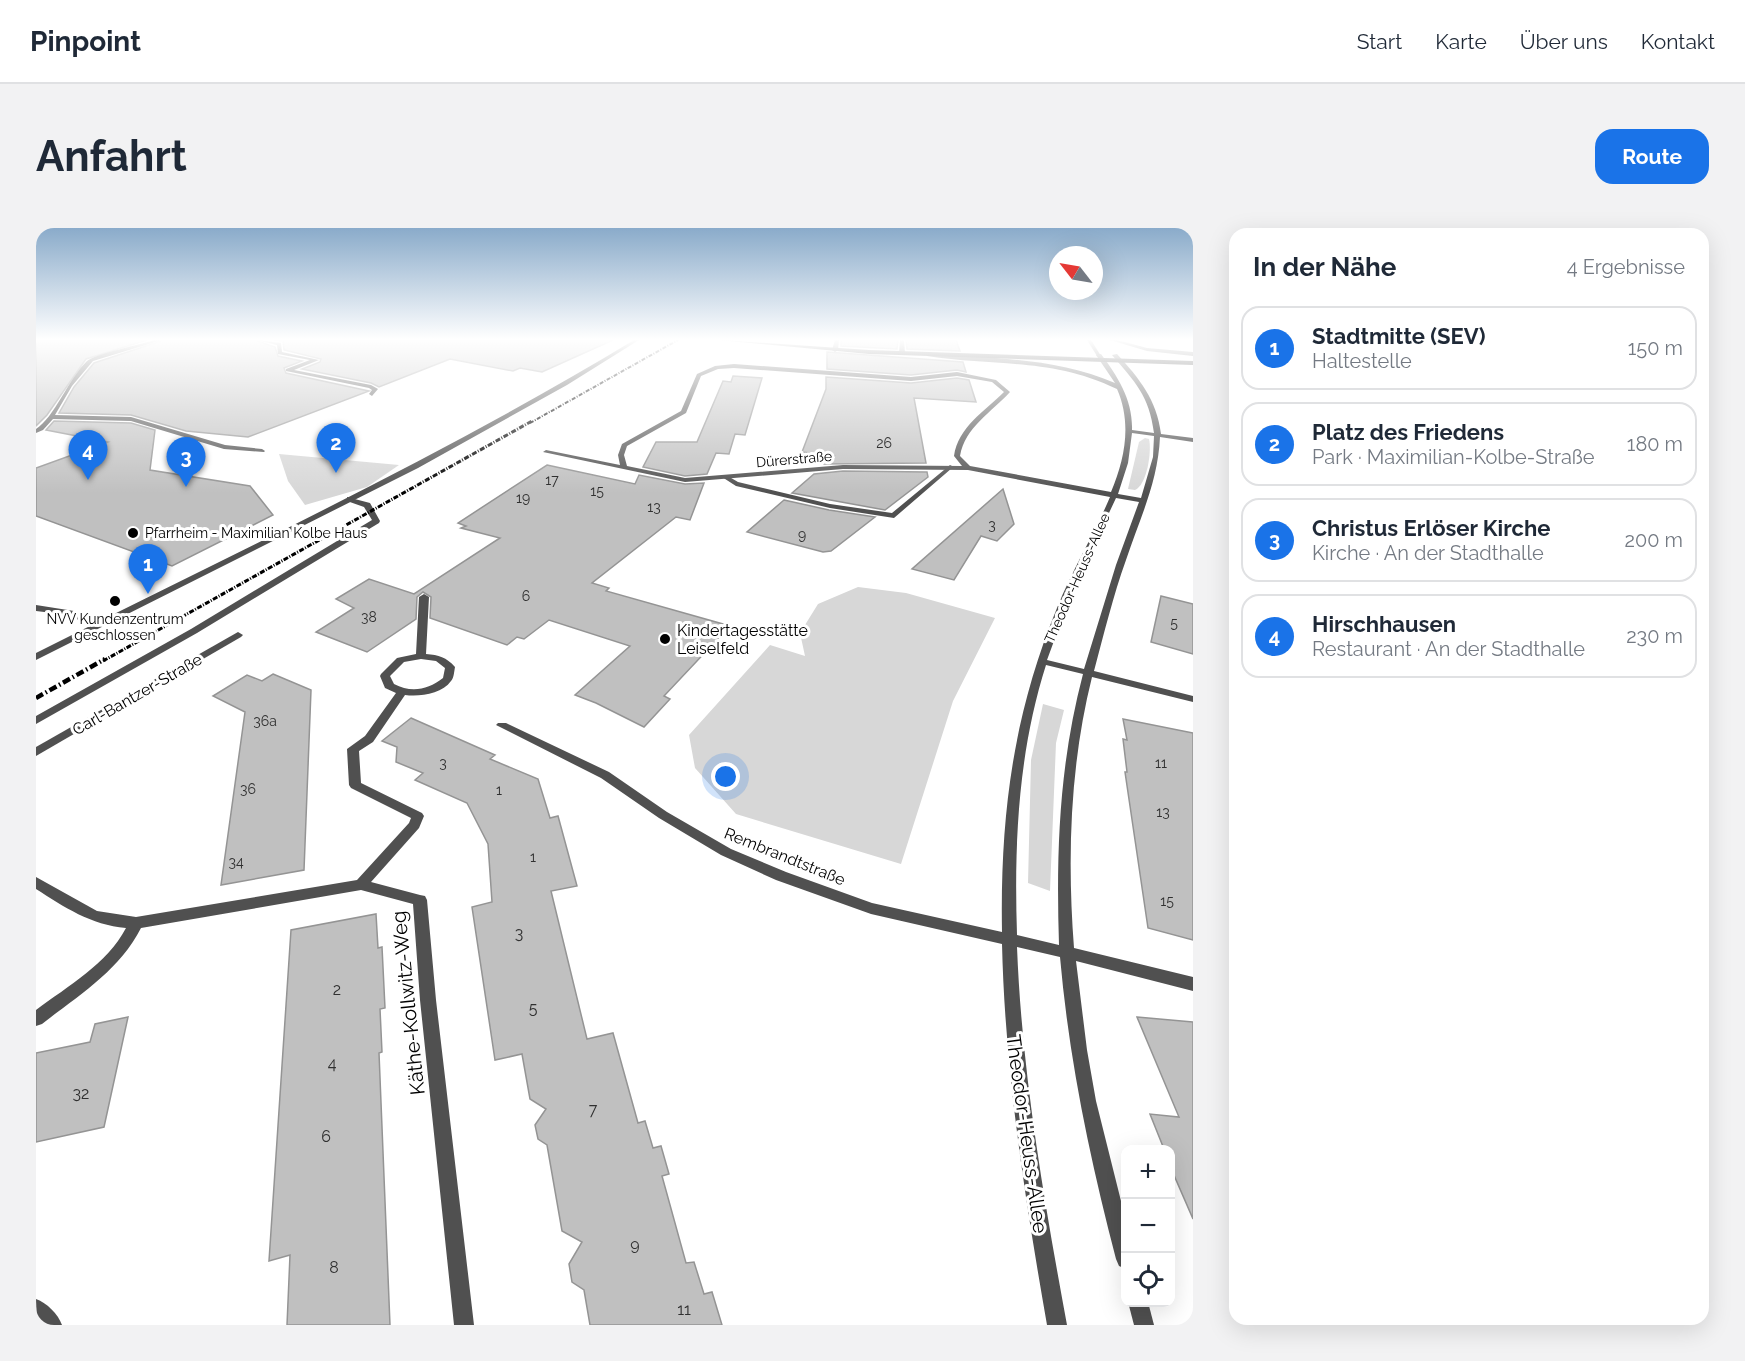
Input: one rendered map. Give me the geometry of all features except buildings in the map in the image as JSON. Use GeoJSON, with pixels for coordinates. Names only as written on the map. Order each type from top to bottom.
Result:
{"type":"FeatureCollection","features":[{"type":"Feature","properties":{"kind":"street"},"geometry":{"type":"LineString","coordinates":[[36,431],[41,429],[51,417],[66,391]]}},
{"type":"Feature","properties":{"kind":"street"},"geometry":{"type":"LineString","coordinates":[[36,657],[350,500],[554,391]]}},
{"type":"Feature","properties":{"kind":"street"},"geometry":{"type":"LineString","coordinates":[[624,467],[621,455],[624,445],[684,412],[692,391]]}},
{"type":"Feature","properties":{"kind":"street"},"geometry":{"type":"LineString","coordinates":[[968,468],[957,456],[957,446],[1006,391]]}},
{"type":"Feature","properties":{"kind":"street","name":"Theodor-Heuss-Allee"},"geometry":{"type":"LineString","coordinates":[[1056,1325],[1032,1190],[1012,1023],[1008,836],[1014,778],[1025,720],[1041,661],[1074,578],[1113,495],[1125,461],[1129,431],[1128,412],[1121,391]]}},
{"type":"Feature","properties":{"kind":"street","name":"Theodor-Heuss-Allee"},"geometry":{"type":"LineString","coordinates":[[1123,1253],[1078,1065],[1063,887],[1067,802],[1076,725],[1121,563],[1158,464],[1159,435],[1151,400],[1145,391]]}},
{"type":"Feature","properties":{"kind":"street"},"geometry":{"type":"LineString","coordinates":[[51,417],[131,419],[224,447],[262,452]]}},
{"type":"Feature","properties":{"kind":"street"},"geometry":{"type":"LineString","coordinates":[[1129,431],[1193,440]]}},
{"type":"Feature","properties":{"kind":"street","name":"Dürerstraße"},"geometry":{"type":"LineString","coordinates":[[546,452],[685,480],[854,466],[950,467],[968,468],[1113,495]]}},
{"type":"Feature","properties":{"kind":"street"},"geometry":{"type":"LineString","coordinates":[[726,477],[736,483],[820,503],[894,516],[950,467]]}},
{"type":"Feature","properties":{"kind":"street","name":"Theodor-Heuss-Allee"},"geometry":{"type":"LineString","coordinates":[[1113,495],[1145,501]]}},
{"type":"Feature","properties":{"kind":"street"},"geometry":{"type":"LineString","coordinates":[[36,721],[194,631],[376,521],[367,505],[350,500]]}},
{"type":"Feature","properties":{"kind":"street"},"geometry":{"type":"LineString","coordinates":[[420,656],[424,597]]}},
{"type":"Feature","properties":{"kind":"street"},"geometry":{"type":"LineString","coordinates":[[36,608],[71,613],[96,626]]}},
{"type":"Feature","properties":{"kind":"street","name":"Carl-Bantzer-Straße"},"geometry":{"type":"LineString","coordinates":[[36,752],[238,636]]}},
{"type":"Feature","properties":{"kind":"street"},"geometry":{"type":"LineString","coordinates":[[420,656],[446,662],[450,667],[448,679],[426,692],[402,692],[388,686],[385,676],[387,670],[401,660],[420,656]]}},
{"type":"Feature","properties":{"kind":"street","name":"Theodor-Heuss-Allee"},"geometry":{"type":"LineString","coordinates":[[1041,661],[1089,674]]}},
{"type":"Feature","properties":{"kind":"street"},"geometry":{"type":"LineString","coordinates":[[1089,674],[1193,699]]}},
{"type":"Feature","properties":{"kind":"street"},"geometry":{"type":"LineString","coordinates":[[36,882],[86,914],[109,922],[136,923],[361,885],[414,825],[418,816],[355,784],[353,749],[369,739],[402,692]]}},
{"type":"Feature","properties":{"kind":"street","name":"Rembrandtstraße"},"geometry":{"type":"LineString","coordinates":[[502,725],[605,775],[663,815],[726,852],[774,873],[871,908],[1009,941]]}},
{"type":"Feature","properties":{"kind":"street","name":"Käthe-Kollwitz-Weg"},"geometry":{"type":"LineString","coordinates":[[361,885],[420,900],[428,1000],[464,1325]]}},
{"type":"Feature","properties":{"kind":"street"},"geometry":{"type":"LineString","coordinates":[[36,1019],[118,954],[130,938],[136,923]]}},
{"type":"Feature","properties":{"kind":"street"},"geometry":{"type":"LineString","coordinates":[[1009,941],[1193,984]]}},
{"type":"Feature","properties":{"kind":"street"},"geometry":{"type":"LineString","coordinates":[[1139,1307],[1144,1325]]}},
{"type":"Feature","properties":{"kind":"street"},"geometry":{"type":"LineString","coordinates":[[36,1309],[52,1325]]}},
{"type":"Feature","properties":{"kind":"shaded area"},"geometry":{"type":"Polygon","coordinates":[[[1145,438],[1149,439],[1150,444],[1143,482],[1135,490],[1128,489],[1139,442],[1145,438]]]}},
{"type":"Feature","properties":{"kind":"shaded area"},"geometry":{"type":"Polygon","coordinates":[[[279,454],[399,465],[367,487],[305,505],[288,481],[279,454]]]}},
{"type":"Feature","properties":{"kind":"shaded area"},"geometry":{"type":"Polygon","coordinates":[[[858,587],[906,593],[995,618],[953,701],[901,864],[736,814],[695,768],[689,735],[770,645],[805,656],[800,633],[818,604],[858,587]]]}},
{"type":"Feature","properties":{"kind":"shaded area"},"geometry":{"type":"Polygon","coordinates":[[[1043,704],[1064,710],[1056,743],[1050,891],[1028,883],[1031,760],[1043,704]]]}},
{"type":"Feature","properties":{"kind":"railway"},"geometry":{"type":"LineString","coordinates":[[530,423],[587,391]]}},
{"type":"Feature","properties":{"kind":"railway"},"geometry":{"type":"LineString","coordinates":[[103,661],[532,421]]}},
{"type":"Feature","properties":{"kind":"railway"},"geometry":{"type":"LineString","coordinates":[[36,698],[105,659]]}},
{"type":"Feature","properties":{"kind":"place","name":"Platz des Friedens"},"geometry":{"type":"Point","coordinates":[336,473]}},
{"type":"Feature","properties":{"kind":"place","name":"Hirschhausen"},"geometry":{"type":"Point","coordinates":[88,480]}},
{"type":"Feature","properties":{"kind":"place","name":"Christus Erlöser Kirche"},"geometry":{"type":"Point","coordinates":[186,487]}},
{"type":"Feature","properties":{"kind":"place","name":"Pfarrheim - Maximilian Kolbe Haus"},"geometry":{"type":"Point","coordinates":[133,533]}},
{"type":"Feature","properties":{"kind":"place","name":"Stadtmitte (SEV)"},"geometry":{"type":"Point","coordinates":[148,594]}},
{"type":"Feature","properties":{"kind":"place","name":"NVV Kundenzentrum geschlossen"},"geometry":{"type":"Point","coordinates":[115,601]}},
{"type":"Feature","properties":{"kind":"place","name":"Kindertagesstätte Leiselfeld"},"geometry":{"type":"Point","coordinates":[665,639]}}]}
